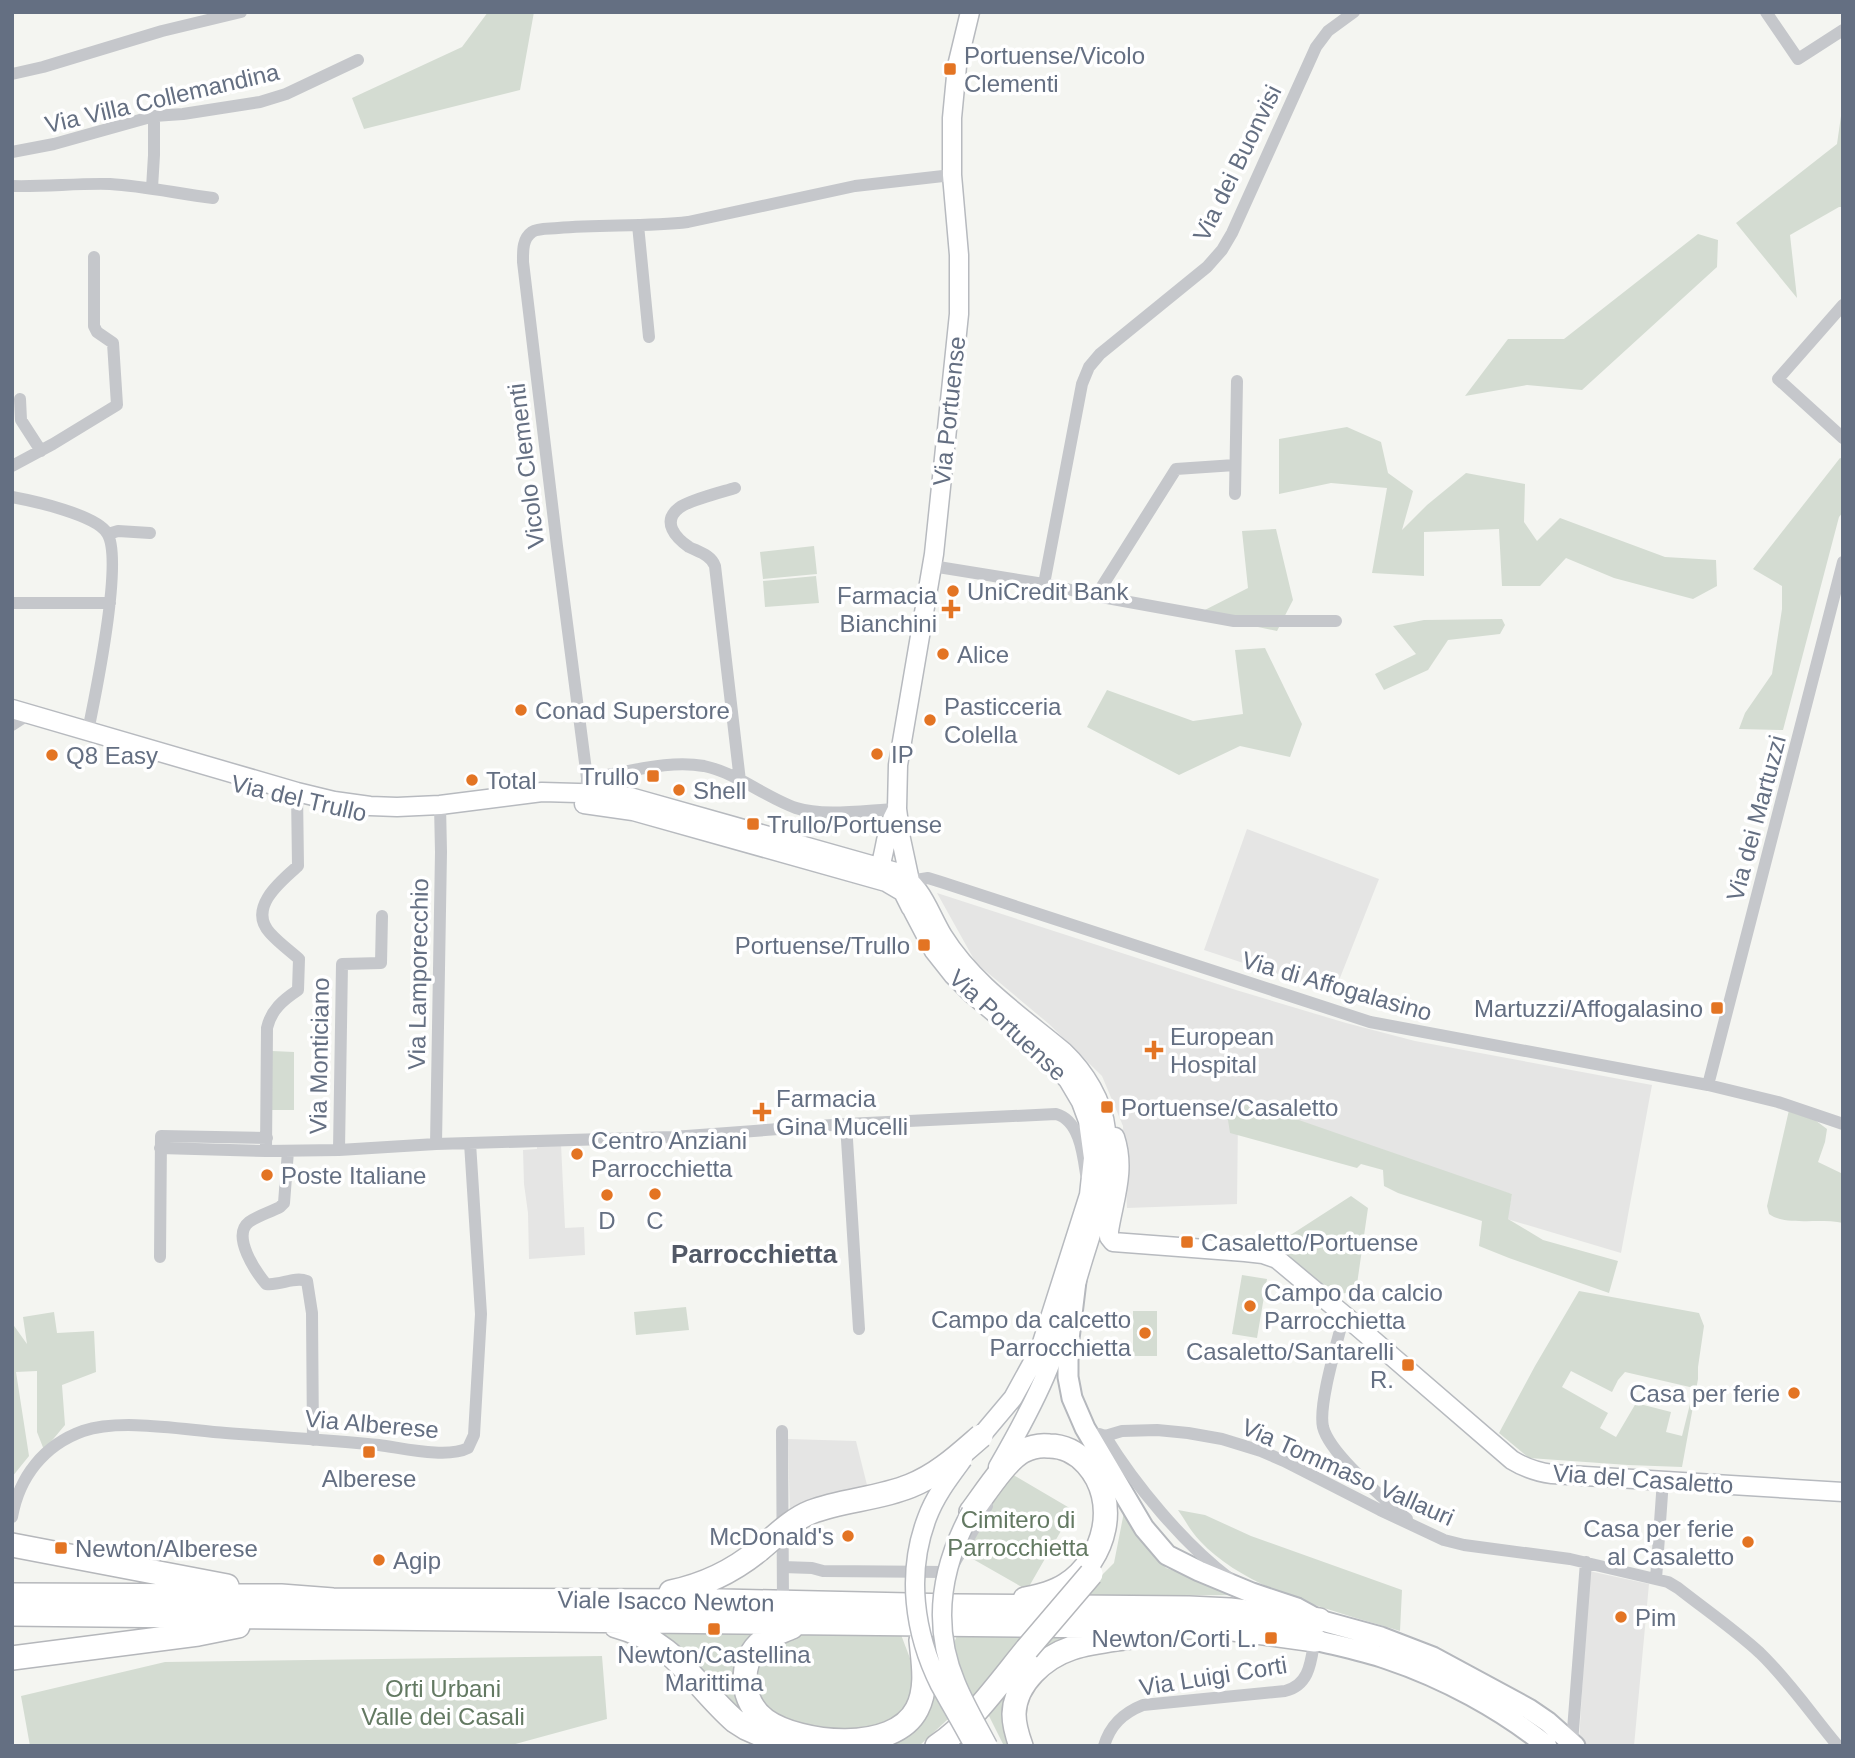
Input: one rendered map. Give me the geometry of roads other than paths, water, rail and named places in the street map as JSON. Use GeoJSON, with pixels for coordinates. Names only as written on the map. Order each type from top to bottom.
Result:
{"type":"FeatureCollection","features":[{"type":"Feature","properties":{"kind":"highway"},"geometry":{"type":"LineString","coordinates":[[627,1601],[704,1584],[728,1572],[788,1525],[811,1513],[897,1491],[925,1480],[981,1436]]}},
{"type":"Feature","properties":{"kind":"highway"},"geometry":{"type":"LineString","coordinates":[[971,1512],[1019,1454],[1036,1447],[1056,1446],[1082,1459],[1094,1473],[1105,1498],[1106,1517],[1100,1542],[1081,1572],[1064,1586],[1042,1595],[995,1606]]}},
{"type":"Feature","properties":{"kind":"highway"},"geometry":{"type":"LineString","coordinates":[[937,1746],[954,1733],[1091,1574],[1112,1544],[1119,1513],[1114,1478]]}},
{"type":"Feature","properties":{"kind":"highway"},"geometry":{"type":"LineString","coordinates":[[12,1545],[282,1607]]}},
{"type":"Feature","properties":{"kind":"highway","name":"Viale Isacco Newton"},"geometry":{"type":"LineString","coordinates":[[12,1595],[599,1621],[1200,1627],[1326,1632]]}},
{"type":"Feature","properties":{"kind":"highway","name":"Viale Isacco Newton"},"geometry":{"type":"LineString","coordinates":[[12,1614],[282,1607],[333,1600],[723,1601],[1230,1610],[1326,1632]]}},
{"type":"Feature","properties":{"kind":"highway"},"geometry":{"type":"LineString","coordinates":[[12,1658],[198,1634],[282,1607]]}},
{"type":"Feature","properties":{"kind":"highway"},"geometry":{"type":"LineString","coordinates":[[599,1621],[636,1633],[662,1647],[736,1721],[787,1746]]}},
{"type":"Feature","properties":{"kind":"highway"},"geometry":{"type":"LineString","coordinates":[[804,1623],[769,1636],[758,1644],[746,1667],[746,1692],[754,1709],[768,1722],[802,1735],[826,1740],[851,1741],[887,1735],[907,1723],[919,1705],[923,1683],[921,1633]]}},
{"type":"Feature","properties":{"kind":"highway"},"geometry":{"type":"LineString","coordinates":[[1021,1746],[1014,1715],[1017,1702],[1022,1687],[1047,1660],[1070,1648],[1088,1643],[1200,1627]]}},
{"type":"Feature","properties":{"kind":"main road","name":"Via Portuense"},"geometry":{"type":"LineString","coordinates":[[970,12],[955,82],[951,126],[959,255],[959,314],[932,566],[898,765],[897,809],[913,911],[934,951],[953,975],[985,1006],[1048,1058],[1072,1086],[1091,1130],[1093,1158],[1089,1195],[1050,1321],[1035,1399],[957,1538],[949,1560],[942,1601],[942,1629],[948,1661],[955,1682],[988,1746]]}},
{"type":"Feature","properties":{"kind":"main road","name":"Via del Trullo"},"geometry":{"type":"LineString","coordinates":[[17,718],[88,731],[163,757]]}},
{"type":"Feature","properties":{"kind":"main road","name":"Via del Trullo"},"geometry":{"type":"LineString","coordinates":[[17,718],[163,757],[297,797],[370,806],[441,810],[542,792],[621,795],[717,828],[883,875],[902,892],[913,911]]}},
{"type":"Feature","properties":{"kind":"main road","name":"Via del Trullo"},"geometry":{"type":"LineString","coordinates":[[587,792],[633,811],[717,828]]}},
{"type":"Feature","properties":{"kind":"main road","name":"Via Portuense"},"geometry":{"type":"LineString","coordinates":[[883,875],[889,825],[897,809]]}},
{"type":"Feature","properties":{"kind":"main road","name":"Via del Trullo"},"geometry":{"type":"LineString","coordinates":[[883,875],[896,872],[910,881]]}},
{"type":"Feature","properties":{"kind":"main road","name":"Via Portuense"},"geometry":{"type":"LineString","coordinates":[[910,881],[921,893],[937,926],[961,961],[983,985],[1069,1056],[1087,1081],[1102,1111],[1107,1138],[1105,1177],[1097,1213],[1076,1281],[1041,1365],[981,1436],[940,1491],[923,1529],[917,1555],[915,1602],[921,1633],[940,1684],[974,1746]]}},
{"type":"Feature","properties":{"kind":"main road","name":"Via del Casaletto"},"geometry":{"type":"LineString","coordinates":[[1102,1111],[1116,1141],[1120,1166],[1109,1231],[1113,1242],[1263,1254],[1283,1263],[1519,1465],[1552,1474],[1843,1492]]}},
{"type":"Feature","properties":{"kind":"main road"},"geometry":{"type":"LineString","coordinates":[[1076,1281],[1068,1348],[1072,1398],[1085,1428],[1144,1528],[1167,1555],[1252,1593],[1297,1608],[1326,1632]]}},
{"type":"Feature","properties":{"kind":"main road","name":"Viale Isacco Newton"},"geometry":{"type":"LineString","coordinates":[[1326,1632],[1399,1643],[1465,1673],[1529,1709],[1574,1745]]}},
{"type":"Feature","properties":{"kind":"main road","name":"Viale Isacco Newton"},"geometry":{"type":"LineString","coordinates":[[1326,1632],[1452,1686],[1518,1723],[1548,1746]]}},
{"type":"Feature","properties":{"kind":"street"},"geometry":{"type":"LineString","coordinates":[[12,74],[162,31],[242,12]]}},
{"type":"Feature","properties":{"kind":"street","name":"Via dei Buonvisi"},"geometry":{"type":"LineString","coordinates":[[1044,584],[1066,463],[1087,370],[1100,354],[1207,267],[1222,250],[1233,233],[1316,47],[1328,32],[1354,12]]}},
{"type":"Feature","properties":{"kind":"street"},"geometry":{"type":"LineString","coordinates":[[1766,12],[1798,60],[1843,30]]}},
{"type":"Feature","properties":{"kind":"street","name":"Via Villa Collemandina"},"geometry":{"type":"LineString","coordinates":[[12,152],[54,144],[154,116],[260,102],[286,94],[358,60]]}},
{"type":"Feature","properties":{"kind":"street"},"geometry":{"type":"LineString","coordinates":[[152,188],[154,116]]}},
{"type":"Feature","properties":{"kind":"street","name":"Vicolo Clementi"},"geometry":{"type":"LineString","coordinates":[[587,792],[523,250],[527,237],[535,230],[576,226],[688,222],[855,186],[952,175]]}},
{"type":"Feature","properties":{"kind":"street"},"geometry":{"type":"LineString","coordinates":[[12,186],[109,184],[213,198]]}},
{"type":"Feature","properties":{"kind":"street"},"geometry":{"type":"LineString","coordinates":[[638,225],[649,337]]}},
{"type":"Feature","properties":{"kind":"street"},"geometry":{"type":"LineString","coordinates":[[12,466],[117,405],[114,346],[97,332],[94,326],[94,257]]}},
{"type":"Feature","properties":{"kind":"street"},"geometry":{"type":"LineString","coordinates":[[1843,305],[1778,379],[1843,438]]}},
{"type":"Feature","properties":{"kind":"street"},"geometry":{"type":"LineString","coordinates":[[1235,494],[1237,381]]}},
{"type":"Feature","properties":{"kind":"street"},"geometry":{"type":"LineString","coordinates":[[20,399],[21,420],[41,451]]}},
{"type":"Feature","properties":{"kind":"street"},"geometry":{"type":"LineString","coordinates":[[1096,596],[1176,470],[1235,465]]}},
{"type":"Feature","properties":{"kind":"street"},"geometry":{"type":"LineString","coordinates":[[735,488],[682,506],[674,514],[671,524],[674,535],[710,558],[715,566],[740,781]]}},
{"type":"Feature","properties":{"kind":"street"},"geometry":{"type":"LineString","coordinates":[[12,498],[75,514],[98,525],[108,534],[112,555],[110,603],[88,731]]}},
{"type":"Feature","properties":{"kind":"street"},"geometry":{"type":"LineString","coordinates":[[108,534],[118,531],[150,533]]}},
{"type":"Feature","properties":{"kind":"street","name":"Via dei Martuzzi"},"geometry":{"type":"LineString","coordinates":[[1708,1085],[1843,562]]}},
{"type":"Feature","properties":{"kind":"street"},"geometry":{"type":"LineString","coordinates":[[932,566],[1044,584],[1234,621],[1336,621]]}},
{"type":"Feature","properties":{"kind":"street"},"geometry":{"type":"LineString","coordinates":[[12,603],[110,603]]}},
{"type":"Feature","properties":{"kind":"street","name":"Via del Trullo"},"geometry":{"type":"LineString","coordinates":[[587,792],[618,774],[664,766],[691,765],[708,768],[781,802],[809,811],[897,809]]}},
{"type":"Feature","properties":{"kind":"street"},"geometry":{"type":"LineString","coordinates":[[618,774],[621,795]]}},
{"type":"Feature","properties":{"kind":"street"},"geometry":{"type":"LineString","coordinates":[[267,1144],[267,1028],[273,1012],[283,1000],[298,990],[299,959],[269,932],[264,920],[264,909],[266,899],[272,891],[298,866],[297,797]]}},
{"type":"Feature","properties":{"kind":"street","name":"Via Lamporecchio"},"geometry":{"type":"LineString","coordinates":[[436,1144],[441,810]]}},
{"type":"Feature","properties":{"kind":"street","name":"Via di Affogalasino"},"geometry":{"type":"LineString","coordinates":[[910,881],[928,878],[1370,1022],[1708,1085],[1778,1102],[1842,1122]]}},
{"type":"Feature","properties":{"kind":"street","name":"Via Monticiano"},"geometry":{"type":"LineString","coordinates":[[339,1150],[342,964],[381,963],[382,916]]}},
{"type":"Feature","properties":{"kind":"street"},"geometry":{"type":"LineString","coordinates":[[160,1257],[160,1149],[267,1144],[288,1151],[339,1150],[436,1144],[650,1138],[846,1124],[1059,1114],[1071,1122],[1076,1135],[1084,1158],[1089,1195]]}},
{"type":"Feature","properties":{"kind":"street"},"geometry":{"type":"LineString","coordinates":[[846,1124],[859,1329]]}},
{"type":"Feature","properties":{"kind":"street","name":"Via Alberese"},"geometry":{"type":"LineString","coordinates":[[12,1517],[18,1493],[30,1469],[55,1447],[86,1430],[134,1426],[440,1452],[463,1450],[471,1444],[474,1435],[481,1314],[470,1143]]}},
{"type":"Feature","properties":{"kind":"street"},"geometry":{"type":"LineString","coordinates":[[288,1151],[284,1203],[249,1222],[242,1240],[266,1283],[271,1285],[301,1279],[307,1281],[312,1313],[313,1440]]}},
{"type":"Feature","properties":{"kind":"street"},"geometry":{"type":"LineString","coordinates":[[1344,1315],[1324,1401],[1323,1427],[1327,1437],[1350,1467],[1415,1526]]}},
{"type":"Feature","properties":{"kind":"street"},"geometry":{"type":"LineString","coordinates":[[1085,1428],[1105,1436],[1133,1478],[1173,1524],[1220,1571],[1252,1593]]}},
{"type":"Feature","properties":{"kind":"street","name":"Via Tommaso Vallauri"},"geometry":{"type":"LineString","coordinates":[[1105,1436],[1122,1431],[1157,1430],[1222,1439],[1284,1461],[1435,1536],[1454,1542],[1586,1562],[1668,1582],[1746,1641],[1776,1671],[1838,1746]]}},
{"type":"Feature","properties":{"kind":"street"},"geometry":{"type":"LineString","coordinates":[[782,1431],[783,1603]]}},
{"type":"Feature","properties":{"kind":"street"},"geometry":{"type":"LineString","coordinates":[[783,1567],[823,1571],[946,1572],[951,1569],[1006,1476]]}},
{"type":"Feature","properties":{"kind":"street"},"geometry":{"type":"LineString","coordinates":[[1656,1579],[1663,1480]]}},
{"type":"Feature","properties":{"kind":"street"},"geometry":{"type":"LineString","coordinates":[[1574,1745],[1586,1562]]}},
{"type":"Feature","properties":{"kind":"street","name":"Via Luigi Corti"},"geometry":{"type":"LineString","coordinates":[[1104,1746],[1110,1730],[1118,1720],[1143,1705],[1294,1689],[1307,1675],[1326,1632]]}},
{"type":"Feature","properties":{"kind":"place","name":"Portuense/Vicolo Clementi"},"geometry":{"type":"Point","coordinates":[950,69]}},
{"type":"Feature","properties":{"kind":"place","name":"UniCredit Bank"},"geometry":{"type":"Point","coordinates":[953,591]}},
{"type":"Feature","properties":{"kind":"place","name":"Farmacia Bianchini"},"geometry":{"type":"Point","coordinates":[951,609]}},
{"type":"Feature","properties":{"kind":"place","name":"Alice"},"geometry":{"type":"Point","coordinates":[943,654]}},
{"type":"Feature","properties":{"kind":"place","name":"Conad Superstore"},"geometry":{"type":"Point","coordinates":[521,710]}},
{"type":"Feature","properties":{"kind":"place","name":"Pasticceria Colella"},"geometry":{"type":"Point","coordinates":[930,720]}},
{"type":"Feature","properties":{"kind":"place","name":"IP"},"geometry":{"type":"Point","coordinates":[877,754]}},
{"type":"Feature","properties":{"kind":"place","name":"Q8 Easy"},"geometry":{"type":"Point","coordinates":[52,755]}},
{"type":"Feature","properties":{"kind":"place","name":"Trullo"},"geometry":{"type":"Point","coordinates":[653,776]}},
{"type":"Feature","properties":{"kind":"place","name":"Total"},"geometry":{"type":"Point","coordinates":[472,780]}},
{"type":"Feature","properties":{"kind":"place","name":"Shell"},"geometry":{"type":"Point","coordinates":[679,790]}},
{"type":"Feature","properties":{"kind":"place","name":"Trullo/Portuense"},"geometry":{"type":"Point","coordinates":[753,824]}},
{"type":"Feature","properties":{"kind":"place","name":"Portuense/Trullo"},"geometry":{"type":"Point","coordinates":[924,945]}},
{"type":"Feature","properties":{"kind":"place","name":"Martuzzi/Affogalasino"},"geometry":{"type":"Point","coordinates":[1717,1008]}},
{"type":"Feature","properties":{"kind":"place","name":"European Hospital"},"geometry":{"type":"Point","coordinates":[1154,1050]}},
{"type":"Feature","properties":{"kind":"place","name":"Portuense/Casaletto"},"geometry":{"type":"Point","coordinates":[1107,1107]}},
{"type":"Feature","properties":{"kind":"place","name":"Farmacia Gina Mucelli"},"geometry":{"type":"Point","coordinates":[762,1112]}},
{"type":"Feature","properties":{"kind":"place","name":"Centro Anziani Parrocchietta"},"geometry":{"type":"Point","coordinates":[577,1154]}},
{"type":"Feature","properties":{"kind":"place","name":"Poste Italiane"},"geometry":{"type":"Point","coordinates":[267,1175]}},
{"type":"Feature","properties":{"kind":"place","name":"C"},"geometry":{"type":"Point","coordinates":[655,1194]}},
{"type":"Feature","properties":{"kind":"place","name":"D"},"geometry":{"type":"Point","coordinates":[607,1195]}},
{"type":"Feature","properties":{"kind":"place","name":"Casaletto/Portuense"},"geometry":{"type":"Point","coordinates":[1187,1242]}},
{"type":"Feature","properties":{"kind":"place","name":"Campo da calcio Parrocchietta"},"geometry":{"type":"Point","coordinates":[1250,1306]}},
{"type":"Feature","properties":{"kind":"place","name":"Campo da calcetto Parrocchietta"},"geometry":{"type":"Point","coordinates":[1145,1333]}},
{"type":"Feature","properties":{"kind":"place","name":"Casaletto/Santarelli R."},"geometry":{"type":"Point","coordinates":[1408,1365]}},
{"type":"Feature","properties":{"kind":"place","name":"Casa per ferie"},"geometry":{"type":"Point","coordinates":[1794,1393]}},
{"type":"Feature","properties":{"kind":"place","name":"Alberese"},"geometry":{"type":"Point","coordinates":[369,1452]}},
{"type":"Feature","properties":{"kind":"place","name":"McDonald's"},"geometry":{"type":"Point","coordinates":[848,1536]}},
{"type":"Feature","properties":{"kind":"place","name":"Casa per ferie al Casaletto"},"geometry":{"type":"Point","coordinates":[1748,1542]}},
{"type":"Feature","properties":{"kind":"place","name":"Newton/Alberese"},"geometry":{"type":"Point","coordinates":[61,1548]}},
{"type":"Feature","properties":{"kind":"place","name":"Agip"},"geometry":{"type":"Point","coordinates":[379,1560]}},
{"type":"Feature","properties":{"kind":"place","name":"Pim"},"geometry":{"type":"Point","coordinates":[1621,1617]}},
{"type":"Feature","properties":{"kind":"place","name":"Newton/Castellina Marittima"},"geometry":{"type":"Point","coordinates":[714,1629]}},
{"type":"Feature","properties":{"kind":"place","name":"Newton/Corti L."},"geometry":{"type":"Point","coordinates":[1271,1638]}},
{"type":"Feature","properties":{"kind":"district","name":"Parrocchietta"},"geometry":{"type":"Point","coordinates":[754,1254]}},
{"type":"Feature","properties":{"kind":"park label","name":"Cimitero di Parrocchietta"},"geometry":{"type":"Point","coordinates":[1018,1533]}},
{"type":"Feature","properties":{"kind":"park label","name":"Orti Urbani Valle dei Casali"},"geometry":{"type":"Point","coordinates":[443,1702]}}]}
